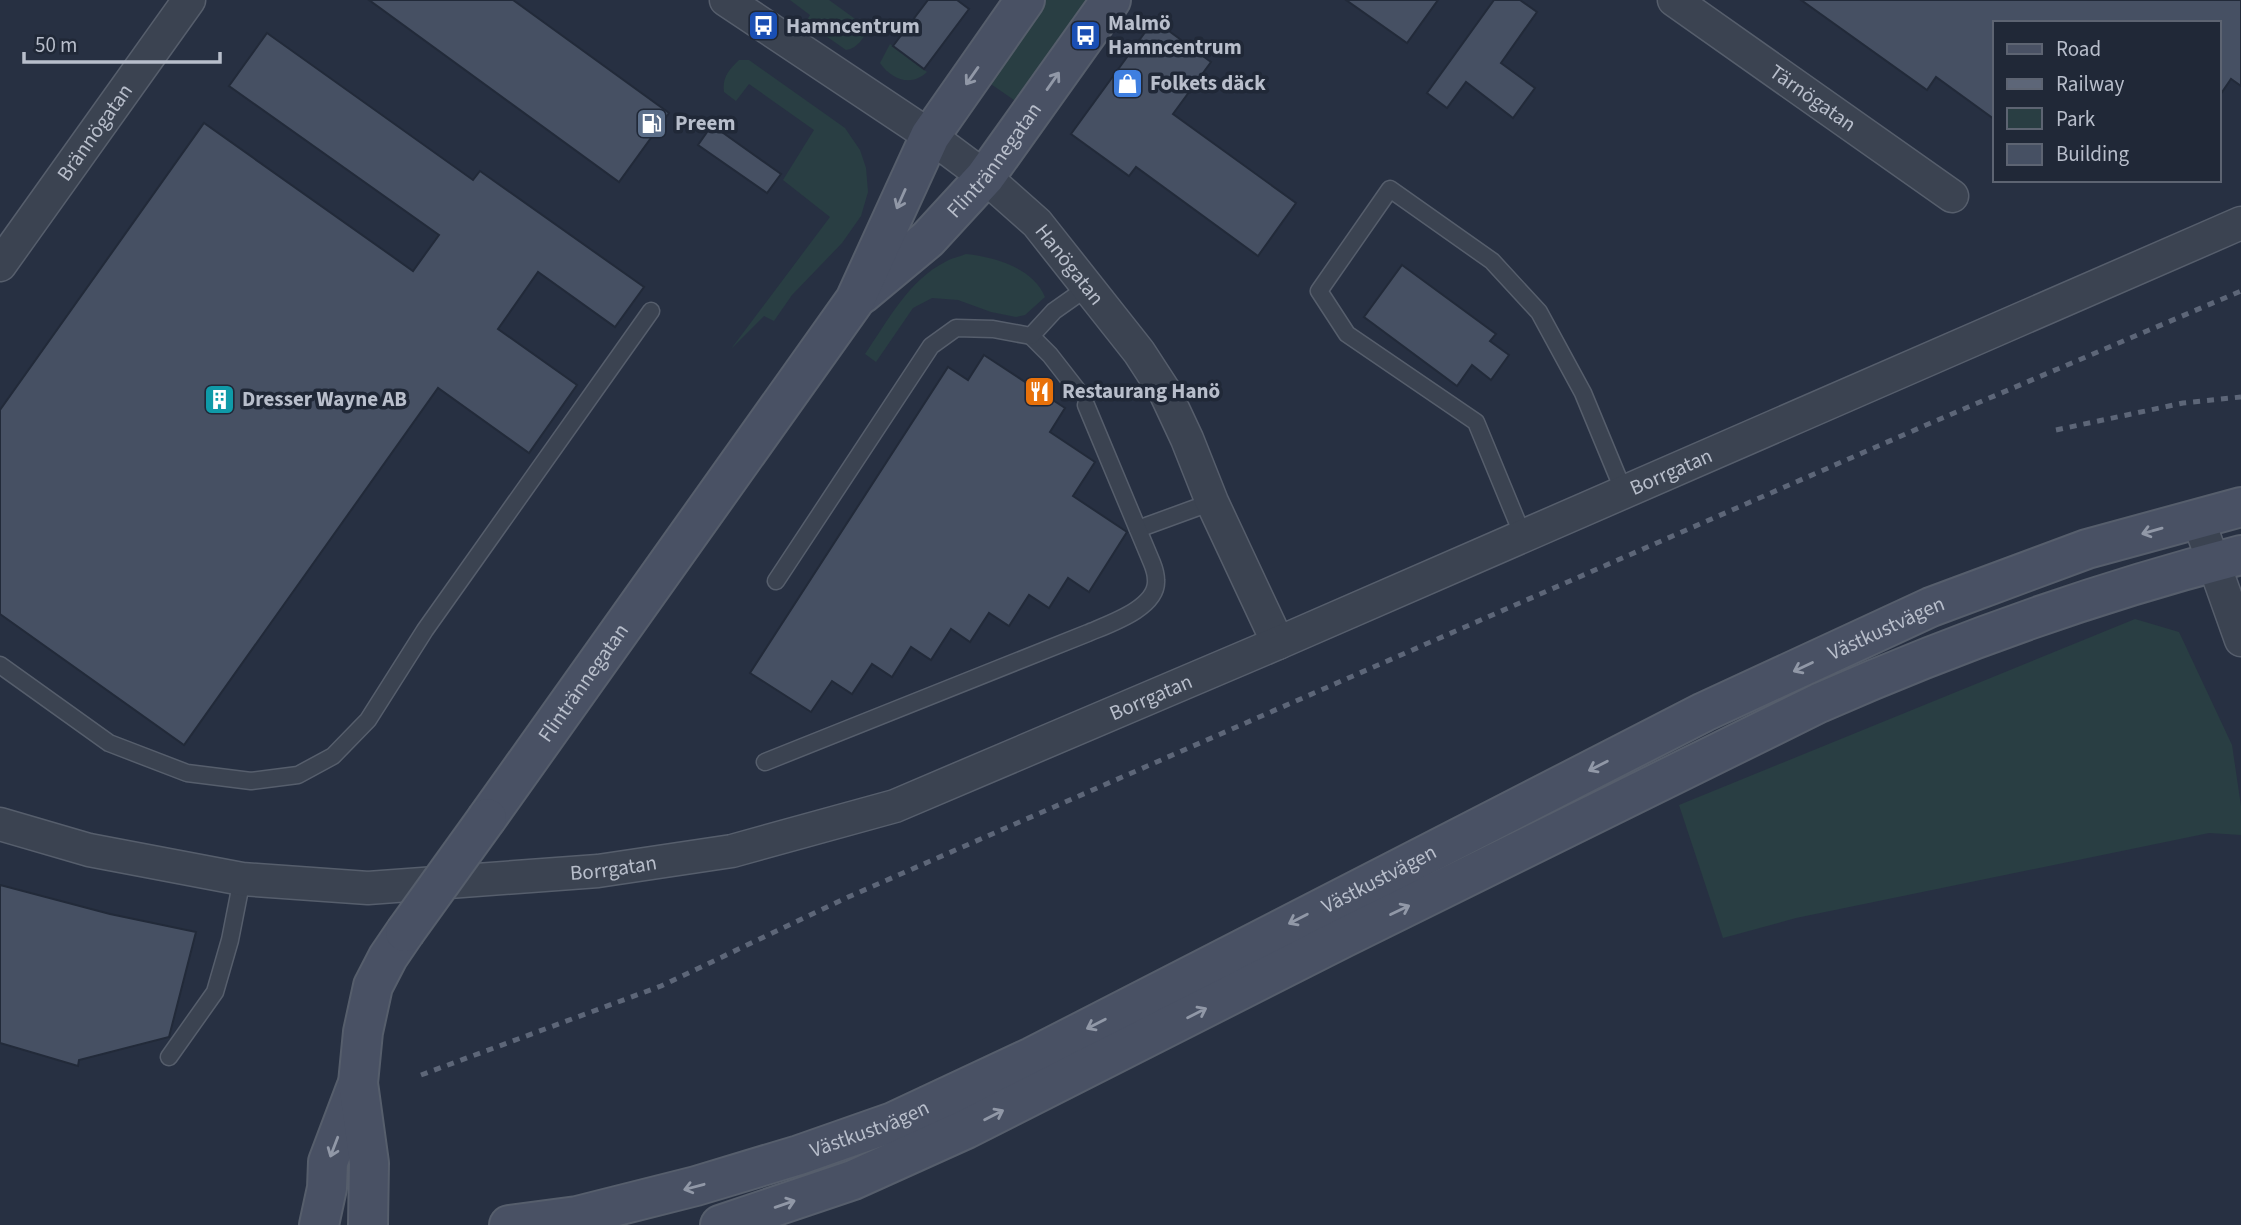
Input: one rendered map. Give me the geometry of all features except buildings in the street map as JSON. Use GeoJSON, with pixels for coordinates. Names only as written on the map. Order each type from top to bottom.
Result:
{"type":"FeatureCollection","features":[{"type":"Feature","properties":{"kind":"main road","name":"Flintrännegatan"},"geometry":{"type":"LineString","coordinates":[[368,1225],[369,1163],[358,1083],[363,1032],[373,986],[388,957],[855,300],[930,136],[1025,0]]}},
{"type":"Feature","properties":{"kind":"main road","name":"Flintrännegatan"},"geometry":{"type":"LineString","coordinates":[[855,300],[928,239],[985,177],[1111,0]]}},
{"type":"Feature","properties":{"kind":"main road","name":"Västkustvägen"},"geometry":{"type":"LineString","coordinates":[[509,1225],[577,1216],[696,1186],[799,1155],[892,1122],[1032,1057],[1716,706],[1931,607],[2087,549],[2241,507]]}},
{"type":"Feature","properties":{"kind":"main road","name":"Västkustvägen"},"geometry":{"type":"LineString","coordinates":[[720,1225],[853,1180],[966,1129],[1345,937],[1819,703],[1898,668],[2021,622],[2227,558]]}},
{"type":"Feature","properties":{"kind":"main road","name":"Flintrännegatan"},"geometry":{"type":"LineString","coordinates":[[319,1225],[327,1188],[328,1162],[358,1083]]}},
{"type":"Feature","properties":{"kind":"street","name":"Brännögatan"},"geometry":{"type":"LineString","coordinates":[[0,265],[189,0]]}},
{"type":"Feature","properties":{"kind":"street","name":"Hanögatan"},"geometry":{"type":"LineString","coordinates":[[726,0],[930,136],[985,177],[1037,223],[1139,352],[1165,392],[1212,502],[1278,643]]}},
{"type":"Feature","properties":{"kind":"street","name":"Tärnögatan"},"geometry":{"type":"LineString","coordinates":[[1674,0],[1952,196]]}},
{"type":"Feature","properties":{"kind":"street","name":"Borrgatan"},"geometry":{"type":"LineString","coordinates":[[0,824],[89,850],[242,878],[368,888],[598,871],[732,851],[895,806],[1278,643],[2241,223]]}},
{"type":"Feature","properties":{"kind":"street"},"geometry":{"type":"LineString","coordinates":[[2197,519],[2227,558],[2241,640]]}},
{"type":"Feature","properties":{"kind":"lane"},"geometry":{"type":"LineString","coordinates":[[1522,536],[1476,422],[1347,334],[1319,291],[1390,189],[1492,261],[1539,312],[1583,393],[1624,492]]}},
{"type":"Feature","properties":{"kind":"lane"},"geometry":{"type":"LineString","coordinates":[[1031,336],[1054,311],[1088,287]]}},
{"type":"Feature","properties":{"kind":"lane"},"geometry":{"type":"LineString","coordinates":[[0,665],[109,743],[187,773],[251,781],[298,775],[333,756],[368,720],[425,630],[651,311]]}},
{"type":"Feature","properties":{"kind":"lane"},"geometry":{"type":"LineString","coordinates":[[765,762],[1088,633],[1133,612],[1150,599],[1157,582],[1152,563],[1082,398],[1050,355],[1031,336],[993,329],[956,328],[931,346],[776,581]]}},
{"type":"Feature","properties":{"kind":"lane"},"geometry":{"type":"LineString","coordinates":[[1138,529],[1212,502]]}},
{"type":"Feature","properties":{"kind":"lane"},"geometry":{"type":"LineString","coordinates":[[169,1057],[215,992],[230,940],[242,878]]}},
{"type":"Feature","properties":{"kind":"green space"},"geometry":{"type":"Polygon","coordinates":[[[790,0],[829,0],[869,29],[857,45],[846,50],[806,22],[810,15],[790,0]]]}},
{"type":"Feature","properties":{"kind":"green space"},"geometry":{"type":"Polygon","coordinates":[[[1041,0],[1095,0],[1020,104],[985,80],[1041,0]]]}},
{"type":"Feature","properties":{"kind":"green space"},"geometry":{"type":"Polygon","coordinates":[[[890,44],[927,72],[921,77],[908,80],[890,74],[880,63],[890,44]]]}},
{"type":"Feature","properties":{"kind":"green space"},"geometry":{"type":"Polygon","coordinates":[[[739,60],[749,60],[845,128],[860,150],[866,168],[868,192],[861,216],[842,243],[792,295],[774,321],[764,316],[731,349],[830,217],[783,180],[814,130],[749,84],[736,101],[724,92],[727,74],[739,60]]]}},
{"type":"Feature","properties":{"kind":"green space"},"geometry":{"type":"Polygon","coordinates":[[[966,254],[1001,261],[1022,271],[1032,278],[1045,297],[1025,315],[1016,317],[991,312],[958,300],[932,298],[913,308],[876,362],[865,354],[920,279],[947,261],[966,254]]]}},
{"type":"Feature","properties":{"kind":"green space"},"geometry":{"type":"Polygon","coordinates":[[[2135,619],[2179,632],[2232,745],[2241,806],[2241,835],[2209,833],[1796,918],[1723,938],[1679,805],[2135,619]]]}},
{"type":"Feature","properties":{"kind":"railway"},"geometry":{"type":"LineString","coordinates":[[421,1075],[661,986],[846,898],[1933,422],[2241,291]]}},
{"type":"Feature","properties":{"kind":"railway"},"geometry":{"type":"LineString","coordinates":[[2056,430],[2183,403],[2241,397]]}},
{"type":"Feature","properties":{"kind":"place","name":"Hamncentrum"},"geometry":{"type":"Point","coordinates":[763,26]}},
{"type":"Feature","properties":{"kind":"place","name":"Malmö Hamncentrum"},"geometry":{"type":"Point","coordinates":[1085,35]}},
{"type":"Feature","properties":{"kind":"place","name":"Folkets däck"},"geometry":{"type":"Point","coordinates":[1127,83]}},
{"type":"Feature","properties":{"kind":"place","name":"Preem"},"geometry":{"type":"Point","coordinates":[652,123]}},
{"type":"Feature","properties":{"kind":"place","name":"Restaurang Hanö"},"geometry":{"type":"Point","coordinates":[1039,391]}},
{"type":"Feature","properties":{"kind":"place","name":"Dresser Wayne AB"},"geometry":{"type":"Point","coordinates":[219,399]}}]}
